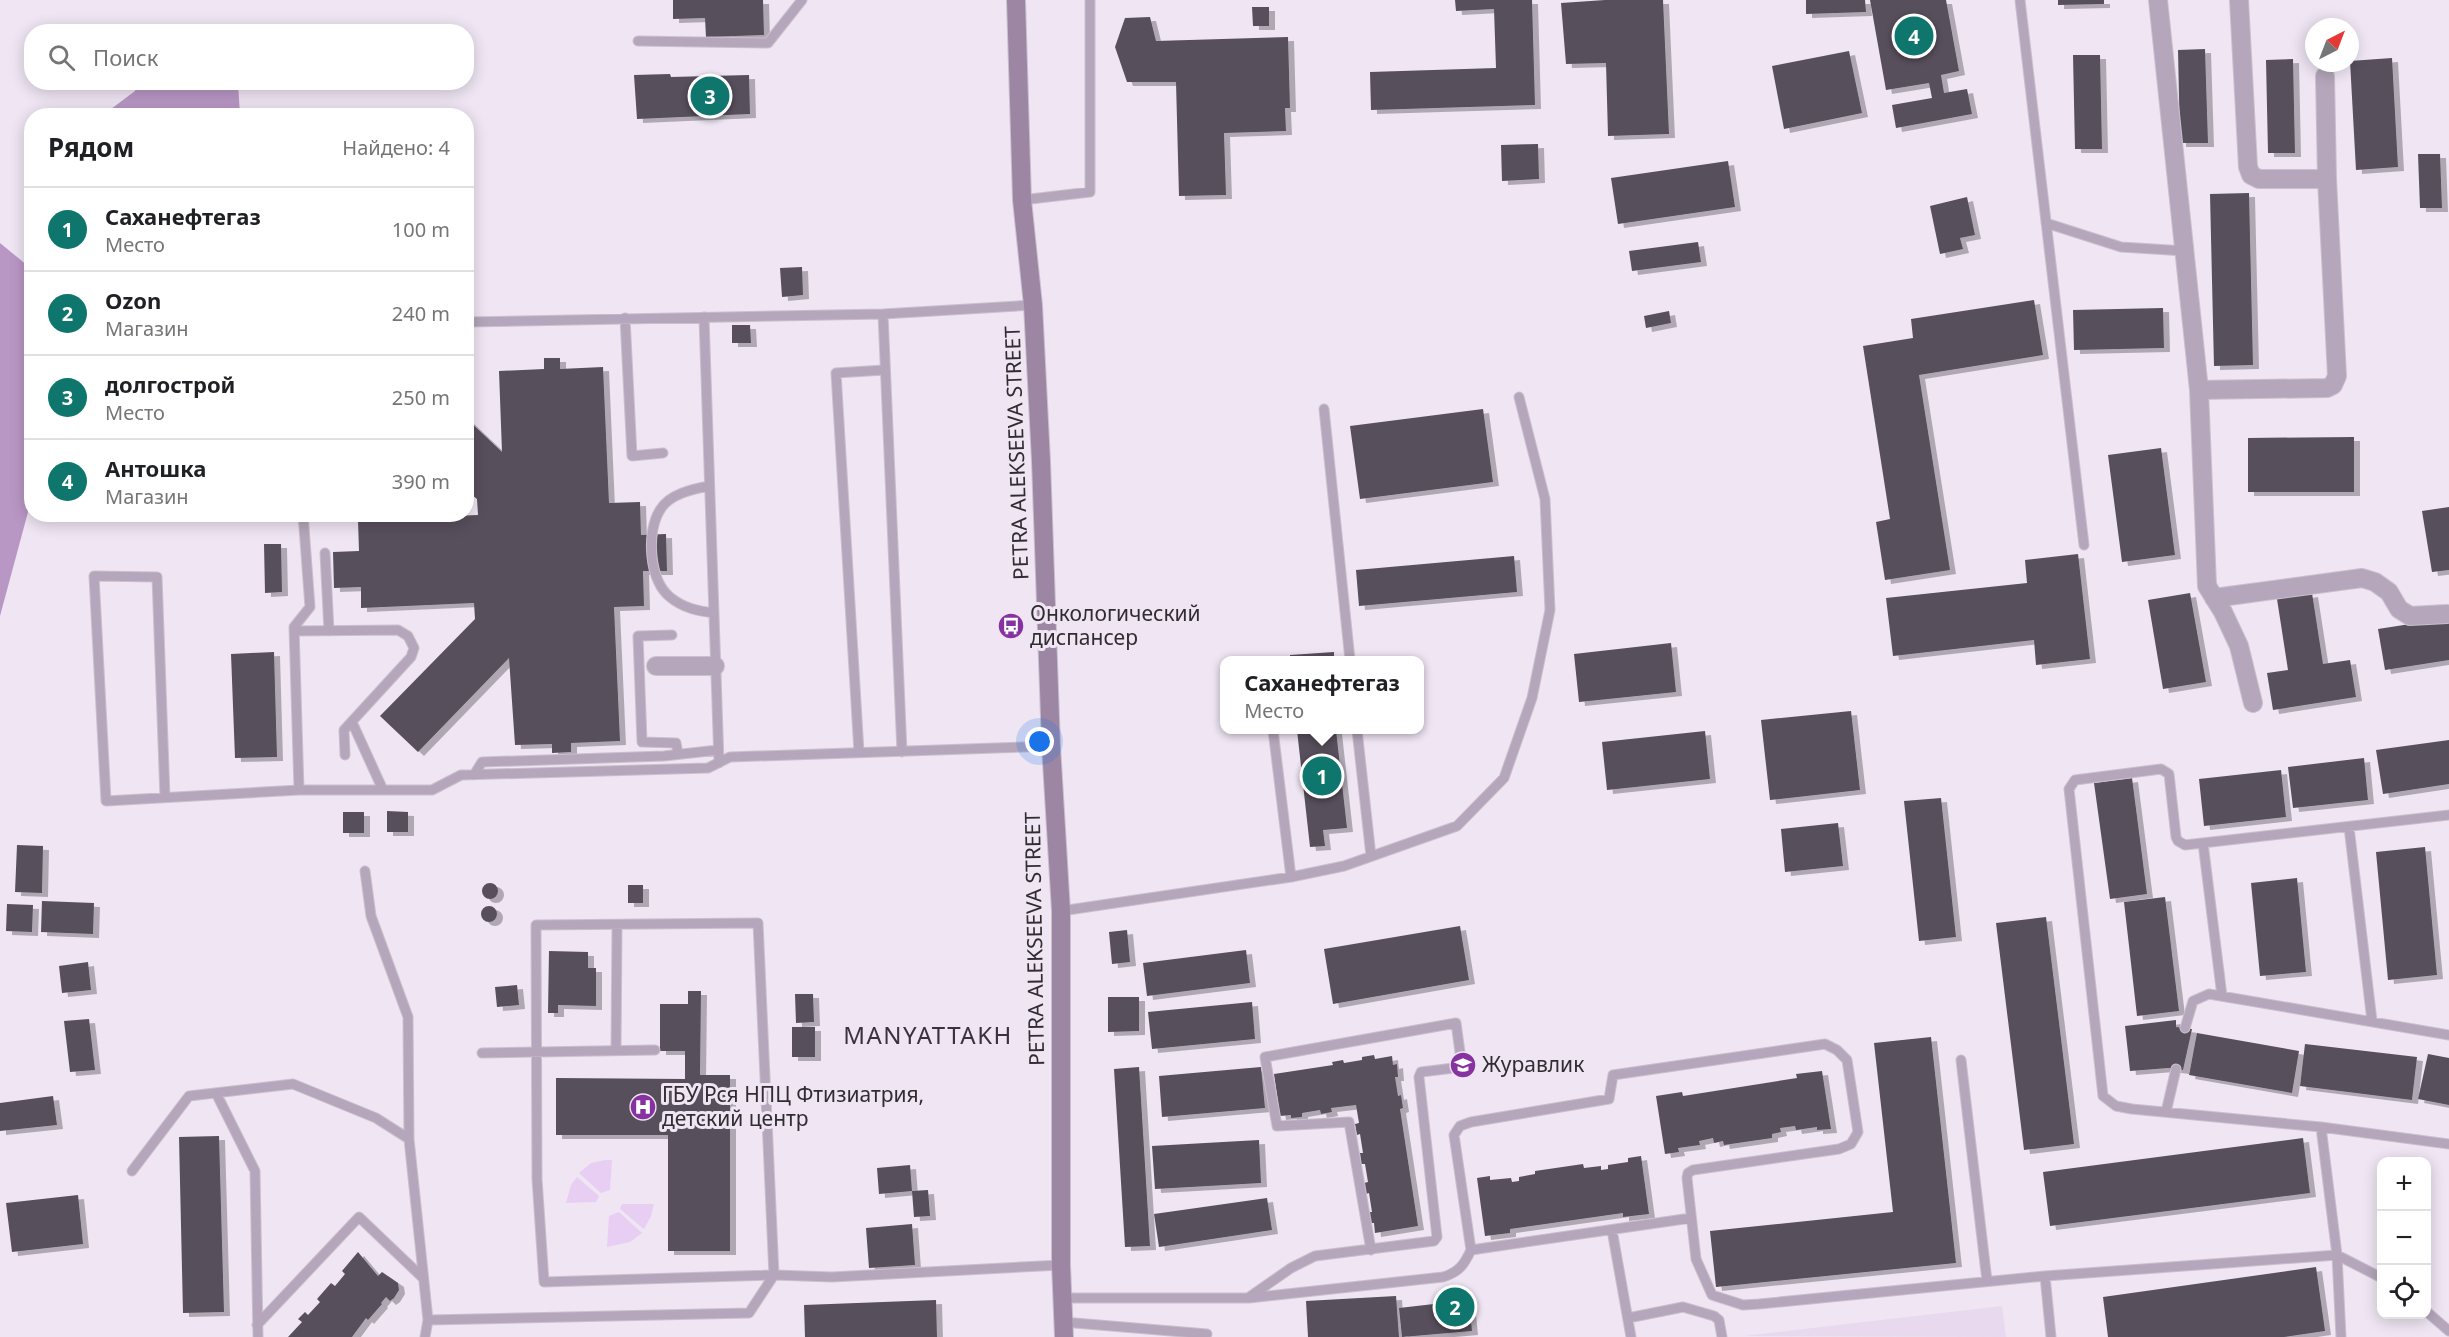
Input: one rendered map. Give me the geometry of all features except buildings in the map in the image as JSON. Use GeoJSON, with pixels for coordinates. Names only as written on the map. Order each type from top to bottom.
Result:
{"type":"FeatureCollection","features":[{"type":"Feature","properties":{"kind":"street","name":"PETRA ALEKSEEVA STREET"},"geometry":{"type":"LineString","coordinates":[[1016,0],[1023,200],[1033,305],[1051,746],[1061,911],[1060,1265],[1063,1329]]}},
{"type":"Feature","properties":{"kind":"street"},"geometry":{"type":"LineString","coordinates":[[2158,0],[2199,390],[2207,586],[2232,628],[2239,646],[2253,703]]}},
{"type":"Feature","properties":{"kind":"street"},"geometry":{"type":"LineString","coordinates":[[2239,0],[2248,167],[2251,175],[2259,179],[2327,179]]}},
{"type":"Feature","properties":{"kind":"street"},"geometry":{"type":"LineString","coordinates":[[2199,390],[2327,388],[2334,385],[2337,376],[2327,179],[2325,76]]}},
{"type":"Feature","properties":{"kind":"street"},"geometry":{"type":"LineString","coordinates":[[2214,598],[2362,578],[2375,582],[2389,592],[2399,609],[2410,616],[2447,614]]}},
{"type":"Feature","properties":{"kind":"street"},"geometry":{"type":"LineString","coordinates":[[656,666],[715,666]]}},
{"type":"Feature","properties":{"kind":"lane"},"geometry":{"type":"LineString","coordinates":[[638,41],[768,43],[802,0]]}},
{"type":"Feature","properties":{"kind":"lane"},"geometry":{"type":"LineString","coordinates":[[1023,200],[1090,192],[1090,0]]}},
{"type":"Feature","properties":{"kind":"lane"},"geometry":{"type":"LineString","coordinates":[[2020,0],[2084,545]]}},
{"type":"Feature","properties":{"kind":"lane"},"geometry":{"type":"LineString","coordinates":[[2046,223],[2121,247],[2185,251]]}},
{"type":"Feature","properties":{"kind":"lane"},"geometry":{"type":"LineString","coordinates":[[474,322],[882,314],[1033,305]]}},
{"type":"Feature","properties":{"kind":"lane"},"geometry":{"type":"LineString","coordinates":[[882,314],[902,752]]}},
{"type":"Feature","properties":{"kind":"lane"},"geometry":{"type":"LineString","coordinates":[[704,317],[718,763]]}},
{"type":"Feature","properties":{"kind":"lane"},"geometry":{"type":"LineString","coordinates":[[625,318],[632,456],[663,453]]}},
{"type":"Feature","properties":{"kind":"lane"},"geometry":{"type":"LineString","coordinates":[[859,752],[836,373],[884,370]]}},
{"type":"Feature","properties":{"kind":"lane"},"geometry":{"type":"LineString","coordinates":[[1061,911],[1291,877],[1344,866],[1457,826],[1504,778],[1532,698],[1550,610],[1545,499],[1519,397]]}},
{"type":"Feature","properties":{"kind":"lane"},"geometry":{"type":"LineString","coordinates":[[1324,409],[1350,656]]}},
{"type":"Feature","properties":{"kind":"lane"},"geometry":{"type":"LineString","coordinates":[[709,486],[679,494],[660,508],[653,526],[653,560],[658,580],[669,597],[691,609],[714,613]]}},
{"type":"Feature","properties":{"kind":"lane"},"geometry":{"type":"LineString","coordinates":[[299,790],[294,627],[310,607],[304,522]]}},
{"type":"Feature","properties":{"kind":"lane"},"geometry":{"type":"LineString","coordinates":[[325,553],[329,631]]}},
{"type":"Feature","properties":{"kind":"lane"},"geometry":{"type":"LineString","coordinates":[[165,797],[157,577],[94,576],[106,801],[299,790],[432,790],[461,776],[474,775],[708,768],[730,757],[1051,746]]}},
{"type":"Feature","properties":{"kind":"lane"},"geometry":{"type":"LineString","coordinates":[[294,631],[398,630],[408,636],[414,648],[411,657],[344,730],[345,755]]}},
{"type":"Feature","properties":{"kind":"lane"},"geometry":{"type":"LineString","coordinates":[[672,635],[638,636],[642,742],[676,742],[678,754]]}},
{"type":"Feature","properties":{"kind":"lane"},"geometry":{"type":"LineString","coordinates":[[352,722],[383,790]]}},
{"type":"Feature","properties":{"kind":"lane"},"geometry":{"type":"LineString","coordinates":[[1274,734],[1291,877]]}},
{"type":"Feature","properties":{"kind":"lane"},"geometry":{"type":"LineString","coordinates":[[1359,734],[1371,856]]}},
{"type":"Feature","properties":{"kind":"lane"},"geometry":{"type":"LineString","coordinates":[[474,775],[482,762],[678,754],[718,750]]}},
{"type":"Feature","properties":{"kind":"lane"},"geometry":{"type":"LineString","coordinates":[[2449,815],[2185,844],[2178,841],[2169,774],[2161,769],[2076,780],[2068,789],[2103,1096],[2116,1106],[2321,1126],[2449,1144]]}},
{"type":"Feature","properties":{"kind":"lane"},"geometry":{"type":"LineString","coordinates":[[2349,827],[2372,1022]]}},
{"type":"Feature","properties":{"kind":"lane"},"geometry":{"type":"LineString","coordinates":[[2203,843],[2222,996]]}},
{"type":"Feature","properties":{"kind":"lane"},"geometry":{"type":"LineString","coordinates":[[365,871],[371,916],[408,1017],[409,1139],[428,1320],[425,1337]]}},
{"type":"Feature","properties":{"kind":"lane"},"geometry":{"type":"LineString","coordinates":[[428,1320],[749,1313],[774,1275],[758,923],[536,925],[537,1179],[544,1282],[774,1275],[832,1277],[1060,1265]]}},
{"type":"Feature","properties":{"kind":"lane"},"geometry":{"type":"LineString","coordinates":[[616,1049],[617,926]]}},
{"type":"Feature","properties":{"kind":"lane"},"geometry":{"type":"LineString","coordinates":[[2185,1028],[2193,1001],[2208,994],[2449,1035]]}},
{"type":"Feature","properties":{"kind":"lane"},"geometry":{"type":"LineString","coordinates":[[1248,1298],[1291,1268],[1315,1256],[1371,1250],[1436,1239],[1419,1077],[1421,1072],[1462,1067],[1456,1023],[1265,1058],[1276,1126],[1349,1122],[1371,1250]]}},
{"type":"Feature","properties":{"kind":"lane"},"geometry":{"type":"LineString","coordinates":[[1062,1298],[1248,1298],[1443,1277],[1456,1273],[1465,1263],[1471,1250],[1454,1135],[1460,1126],[1609,1099],[1613,1075],[1825,1044],[1847,1060],[1858,1132],[1851,1143],[1839,1149],[1693,1170],[1688,1173],[1696,1259],[1712,1295],[1743,1305],[2045,1276],[2337,1255],[2377,1275]]}},
{"type":"Feature","properties":{"kind":"lane"},"geometry":{"type":"LineString","coordinates":[[482,1053],[655,1050]]}},
{"type":"Feature","properties":{"kind":"lane"},"geometry":{"type":"LineString","coordinates":[[1961,1060],[1988,1281]]}},
{"type":"Feature","properties":{"kind":"lane"},"geometry":{"type":"LineString","coordinates":[[2166,1112],[2176,1069]]}},
{"type":"Feature","properties":{"kind":"lane"},"geometry":{"type":"LineString","coordinates":[[132,1171],[189,1096],[293,1084],[376,1118],[409,1139]]}},
{"type":"Feature","properties":{"kind":"lane"},"geometry":{"type":"LineString","coordinates":[[216,1093],[255,1171],[258,1337]]}},
{"type":"Feature","properties":{"kind":"lane"},"geometry":{"type":"LineString","coordinates":[[2321,1126],[2337,1255],[2341,1337]]}},
{"type":"Feature","properties":{"kind":"lane"},"geometry":{"type":"LineString","coordinates":[[257,1325],[359,1217],[423,1278]]}},
{"type":"Feature","properties":{"kind":"lane"},"geometry":{"type":"LineString","coordinates":[[1471,1250],[1691,1218]]}},
{"type":"Feature","properties":{"kind":"lane"},"geometry":{"type":"LineString","coordinates":[[1612,1230],[1631,1337]]}},
{"type":"Feature","properties":{"kind":"lane"},"geometry":{"type":"LineString","coordinates":[[2045,1276],[2051,1337]]}},
{"type":"Feature","properties":{"kind":"lane"},"geometry":{"type":"LineString","coordinates":[[1628,1318],[1683,1307],[1714,1316],[1719,1320],[1722,1337]]}},
{"type":"Feature","properties":{"kind":"lane"},"geometry":{"type":"LineString","coordinates":[[2431,1315],[2449,1332]]}},
{"type":"Feature","properties":{"kind":"lane"},"geometry":{"type":"LineString","coordinates":[[1063,1329],[1207,1334]]}},
{"type":"Feature","properties":{"kind":"shaded area"},"geometry":{"type":"Polygon","coordinates":[[[238,90],[240,108],[112,108],[135,91],[238,90]]]}},
{"type":"Feature","properties":{"kind":"shaded area"},"geometry":{"type":"Polygon","coordinates":[[[0,243],[24,263],[25,522],[0,616],[0,243]]]}},
{"type":"Feature","properties":{"kind":"shaded area"},"geometry":{"type":"Polygon","coordinates":[[[612,1160],[610,1190],[601,1193],[579,1173],[591,1163],[612,1160]]]}},
{"type":"Feature","properties":{"kind":"shaded area"},"geometry":{"type":"Polygon","coordinates":[[[577,1177],[599,1196],[596,1202],[566,1203],[571,1185],[577,1177]]]}},
{"type":"Feature","properties":{"kind":"shaded area"},"geometry":{"type":"Polygon","coordinates":[[[622,1204],[654,1204],[644,1229],[620,1209],[622,1204]]]}},
{"type":"Feature","properties":{"kind":"shaded area"},"geometry":{"type":"Polygon","coordinates":[[[619,1212],[642,1233],[630,1242],[607,1247],[609,1216],[619,1212]]]}},
{"type":"Feature","properties":{"kind":"shaded area"},"geometry":{"type":"Polygon","coordinates":[[[2002,1306],[2006,1337],[1744,1336],[2002,1306]]]}},
{"type":"Feature","properties":{"kind":"place","name":"Антошка"},"geometry":{"type":"Point","coordinates":[1914,36]}},
{"type":"Feature","properties":{"kind":"place","name":"долгострой"},"geometry":{"type":"Point","coordinates":[710,96]}},
{"type":"Feature","properties":{"kind":"place","name":"Онкологический диспансер"},"geometry":{"type":"Point","coordinates":[1011,626]}},
{"type":"Feature","properties":{"kind":"place","name":"Саханефтегаз"},"geometry":{"type":"Point","coordinates":[1322,776]}},
{"type":"Feature","properties":{"kind":"place","name":"Журавлик"},"geometry":{"type":"Point","coordinates":[1463,1065]}},
{"type":"Feature","properties":{"kind":"place","name":"ГБУ Рся НПЦ Фтизиатрия, детский центр"},"geometry":{"type":"Point","coordinates":[643,1107]}},
{"type":"Feature","properties":{"kind":"place","name":"Ozon"},"geometry":{"type":"Point","coordinates":[1455,1307]}},
{"type":"Feature","properties":{"kind":"district","name":"MANYATTAKH"},"geometry":{"type":"Point","coordinates":[928,1036]}}]}
